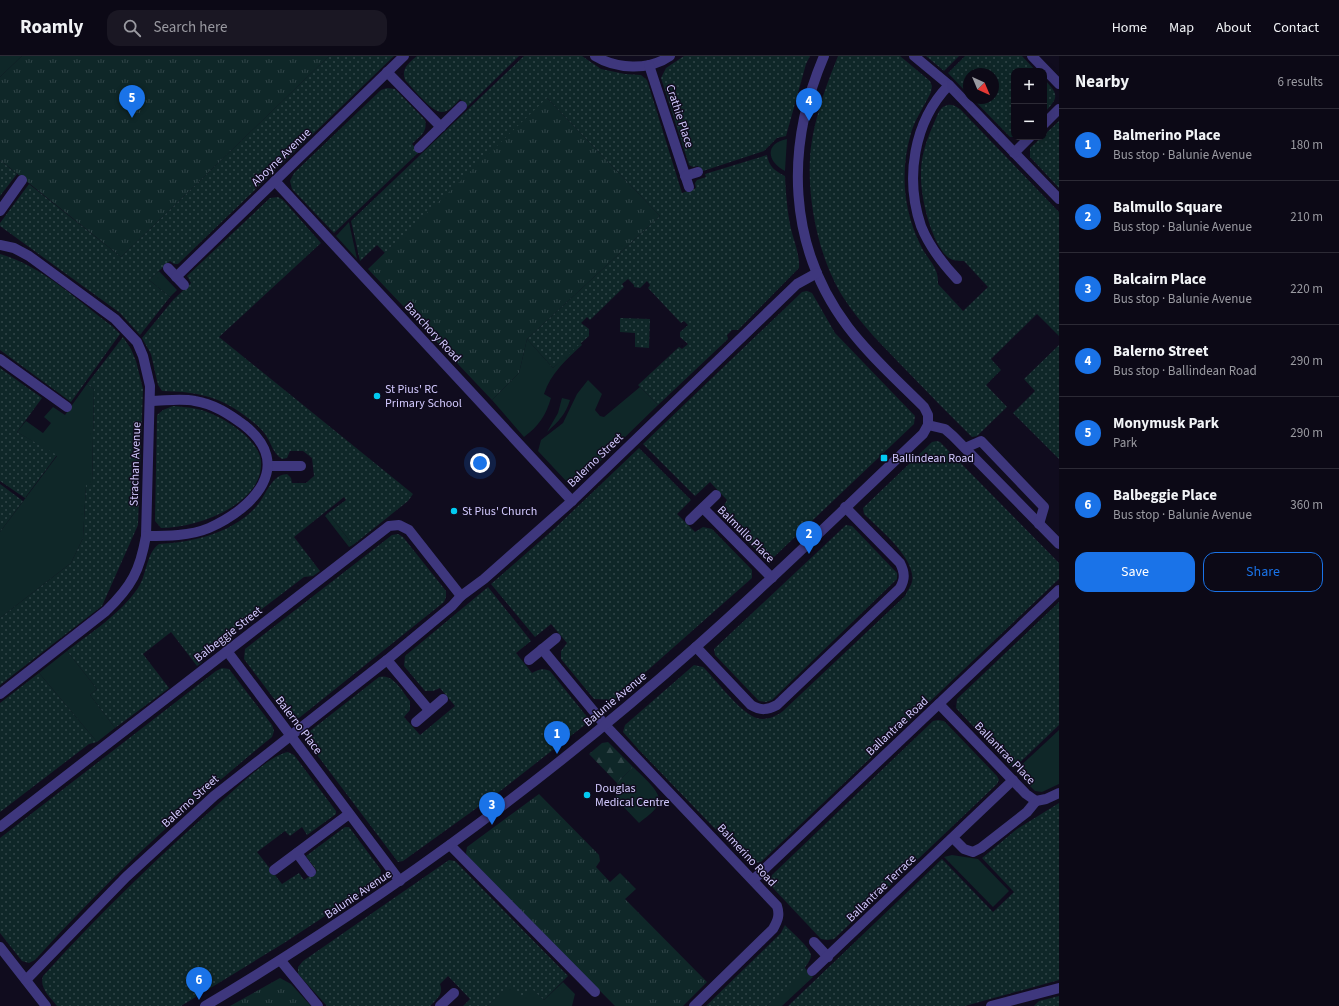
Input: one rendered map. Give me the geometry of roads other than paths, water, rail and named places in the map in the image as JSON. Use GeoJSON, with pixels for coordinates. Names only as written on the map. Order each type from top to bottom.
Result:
{"type":"FeatureCollection","features":[{"type":"Feature","properties":{"kind":"street","name":"Aboyne Avenue"},"geometry":{"type":"LineString","coordinates":[[176,277],[404,56]]}},
{"type":"Feature","properties":{"kind":"street"},"geometry":{"type":"LineString","coordinates":[[595,56],[614,64],[632,67],[649,65],[670,56]]}},
{"type":"Feature","properties":{"kind":"street"},"geometry":{"type":"LineString","coordinates":[[824,56],[806,107],[799,138],[797,175],[805,240],[817,273],[832,303],[849,328],[924,407],[928,415],[928,425],[945,429],[1059,544]]}},
{"type":"Feature","properties":{"kind":"street"},"geometry":{"type":"LineString","coordinates":[[914,56],[949,85],[1059,200]]}},
{"type":"Feature","properties":{"kind":"street"},"geometry":{"type":"LineString","coordinates":[[1032,56],[1059,84]]}},
{"type":"Feature","properties":{"kind":"street","name":"Crathie Place"},"geometry":{"type":"LineString","coordinates":[[649,65],[689,187]]}},
{"type":"Feature","properties":{"kind":"street"},"geometry":{"type":"LineString","coordinates":[[387,72],[441,127]]}},
{"type":"Feature","properties":{"kind":"street"},"geometry":{"type":"LineString","coordinates":[[949,85],[932,107],[919,136],[913,165],[914,198],[922,227],[932,247],[944,265],[957,279]]}},
{"type":"Feature","properties":{"kind":"street"},"geometry":{"type":"LineString","coordinates":[[419,148],[462,106]]}},
{"type":"Feature","properties":{"kind":"street"},"geometry":{"type":"LineString","coordinates":[[1047,121],[1059,109]]}},
{"type":"Feature","properties":{"kind":"street"},"geometry":{"type":"LineString","coordinates":[[1014,153],[1027,140]]}},
{"type":"Feature","properties":{"kind":"street"},"geometry":{"type":"LineString","coordinates":[[685,176],[698,172]]}},
{"type":"Feature","properties":{"kind":"street"},"geometry":{"type":"LineString","coordinates":[[0,211],[22,180]]}},
{"type":"Feature","properties":{"kind":"street","name":"Banchory Road"},"geometry":{"type":"LineString","coordinates":[[275,181],[572,501]]}},
{"type":"Feature","properties":{"kind":"street","name":"Strachan Avenue"},"geometry":{"type":"LineString","coordinates":[[0,246],[14,248],[29,256],[115,319],[137,342],[143,356],[150,386],[146,536],[142,560],[132,582],[106,611],[0,694]]}},
{"type":"Feature","properties":{"kind":"street"},"geometry":{"type":"LineString","coordinates":[[168,268],[184,285]]}},
{"type":"Feature","properties":{"kind":"street","name":"Balerno Street"},"geometry":{"type":"LineString","coordinates":[[26,980],[126,877],[214,796],[387,660],[452,606],[461,596],[484,579],[572,501],[797,284],[817,273]]}},
{"type":"Feature","properties":{"kind":"street"},"geometry":{"type":"LineString","coordinates":[[0,359],[67,407]]}},
{"type":"Feature","properties":{"kind":"street"},"geometry":{"type":"LineString","coordinates":[[146,536],[183,535],[208,528],[232,516],[251,502],[264,485],[269,466],[265,448],[252,432],[216,407],[195,401],[150,401]]}},
{"type":"Feature","properties":{"kind":"street","name":"Balunie Avenue"},"geometry":{"type":"LineString","coordinates":[[205,1006],[280,961],[400,881],[533,783],[605,725],[696,647],[772,578],[923,434],[928,425]]}},
{"type":"Feature","properties":{"kind":"street"},"geometry":{"type":"LineString","coordinates":[[965,448],[981,441],[1044,507],[1039,524]]}},
{"type":"Feature","properties":{"kind":"street"},"geometry":{"type":"LineString","coordinates":[[269,466],[301,466]]}},
{"type":"Feature","properties":{"kind":"street","name":"Balmullo Place"},"geometry":{"type":"LineString","coordinates":[[690,520],[716,495]]}},
{"type":"Feature","properties":{"kind":"street"},"geometry":{"type":"LineString","coordinates":[[696,647],[751,705],[759,710],[769,709],[777,705],[900,588],[904,581],[904,572],[900,563],[845,507]]}},
{"type":"Feature","properties":{"kind":"street","name":"Balmullo Place"},"geometry":{"type":"LineString","coordinates":[[702,508],[772,578]]}},
{"type":"Feature","properties":{"kind":"street","name":"Balbeggie Street"},"geometry":{"type":"LineString","coordinates":[[0,827],[389,526],[400,525],[409,530],[461,596]]}},
{"type":"Feature","properties":{"kind":"street","name":"Ballantrae Road"},"geometry":{"type":"LineString","coordinates":[[753,880],[1059,590]]}},
{"type":"Feature","properties":{"kind":"street"},"geometry":{"type":"LineString","coordinates":[[529,660],[556,638]]}},
{"type":"Feature","properties":{"kind":"street","name":"Balmerino Road"},"geometry":{"type":"LineString","coordinates":[[542,649],[605,725],[777,906],[779,913],[778,920],[773,929],[694,1006]]}},
{"type":"Feature","properties":{"kind":"street","name":"Balerno Place"},"geometry":{"type":"LineString","coordinates":[[227,651],[400,881]]}},
{"type":"Feature","properties":{"kind":"street"},"geometry":{"type":"LineString","coordinates":[[387,660],[429,710]]}},
{"type":"Feature","properties":{"kind":"street"},"geometry":{"type":"LineString","coordinates":[[416,722],[443,699]]}},
{"type":"Feature","properties":{"kind":"street","name":"Ballantrae Place"},"geometry":{"type":"LineString","coordinates":[[939,704],[1026,794],[1036,801],[1046,799],[1059,793]]}},
{"type":"Feature","properties":{"kind":"street","name":"Ballantrae Terrace"},"geometry":{"type":"LineString","coordinates":[[812,972],[1013,780]]}},
{"type":"Feature","properties":{"kind":"street"},"geometry":{"type":"LineString","coordinates":[[953,838],[964,849],[973,852],[981,848],[1027,812],[1036,801]]}},
{"type":"Feature","properties":{"kind":"street"},"geometry":{"type":"LineString","coordinates":[[274,870],[349,814]]}},
{"type":"Feature","properties":{"kind":"street"},"geometry":{"type":"LineString","coordinates":[[450,845],[595,992]]}},
{"type":"Feature","properties":{"kind":"street"},"geometry":{"type":"LineString","coordinates":[[297,853],[311,872]]}},
{"type":"Feature","properties":{"kind":"street"},"geometry":{"type":"LineString","coordinates":[[814,942],[828,957]]}},
{"type":"Feature","properties":{"kind":"street"},"geometry":{"type":"LineString","coordinates":[[2,953],[26,980],[46,1006]]}},
{"type":"Feature","properties":{"kind":"street"},"geometry":{"type":"LineString","coordinates":[[280,961],[318,1006]]}},
{"type":"Feature","properties":{"kind":"street"},"geometry":{"type":"LineString","coordinates":[[991,1006],[1021,1002],[1059,988]]}},
{"type":"Feature","properties":{"kind":"street"},"geometry":{"type":"LineString","coordinates":[[440,1006],[454,993]]}},
{"type":"Feature","properties":{"kind":"place","name":"Monymusk Park"},"geometry":{"type":"Point","coordinates":[132,118]}},
{"type":"Feature","properties":{"kind":"place","name":"Balerno Street"},"geometry":{"type":"Point","coordinates":[809,121]}},
{"type":"Feature","properties":{"kind":"place","name":"St Pius' RC Primary School"},"geometry":{"type":"Point","coordinates":[377,396]}},
{"type":"Feature","properties":{"kind":"place","name":"Ballindean Road"},"geometry":{"type":"Point","coordinates":[884,458]}},
{"type":"Feature","properties":{"kind":"place","name":"St Pius' Church"},"geometry":{"type":"Point","coordinates":[454,511]}},
{"type":"Feature","properties":{"kind":"place","name":"Balmullo Square"},"geometry":{"type":"Point","coordinates":[809,554]}},
{"type":"Feature","properties":{"kind":"place","name":"Balmerino Place"},"geometry":{"type":"Point","coordinates":[557,754]}},
{"type":"Feature","properties":{"kind":"place","name":"Douglas Medical Centre"},"geometry":{"type":"Point","coordinates":[587,795]}},
{"type":"Feature","properties":{"kind":"place","name":"Balcairn Place"},"geometry":{"type":"Point","coordinates":[492,825]}},
{"type":"Feature","properties":{"kind":"place","name":"Balbeggie Place"},"geometry":{"type":"Point","coordinates":[199,1000]}}]}
